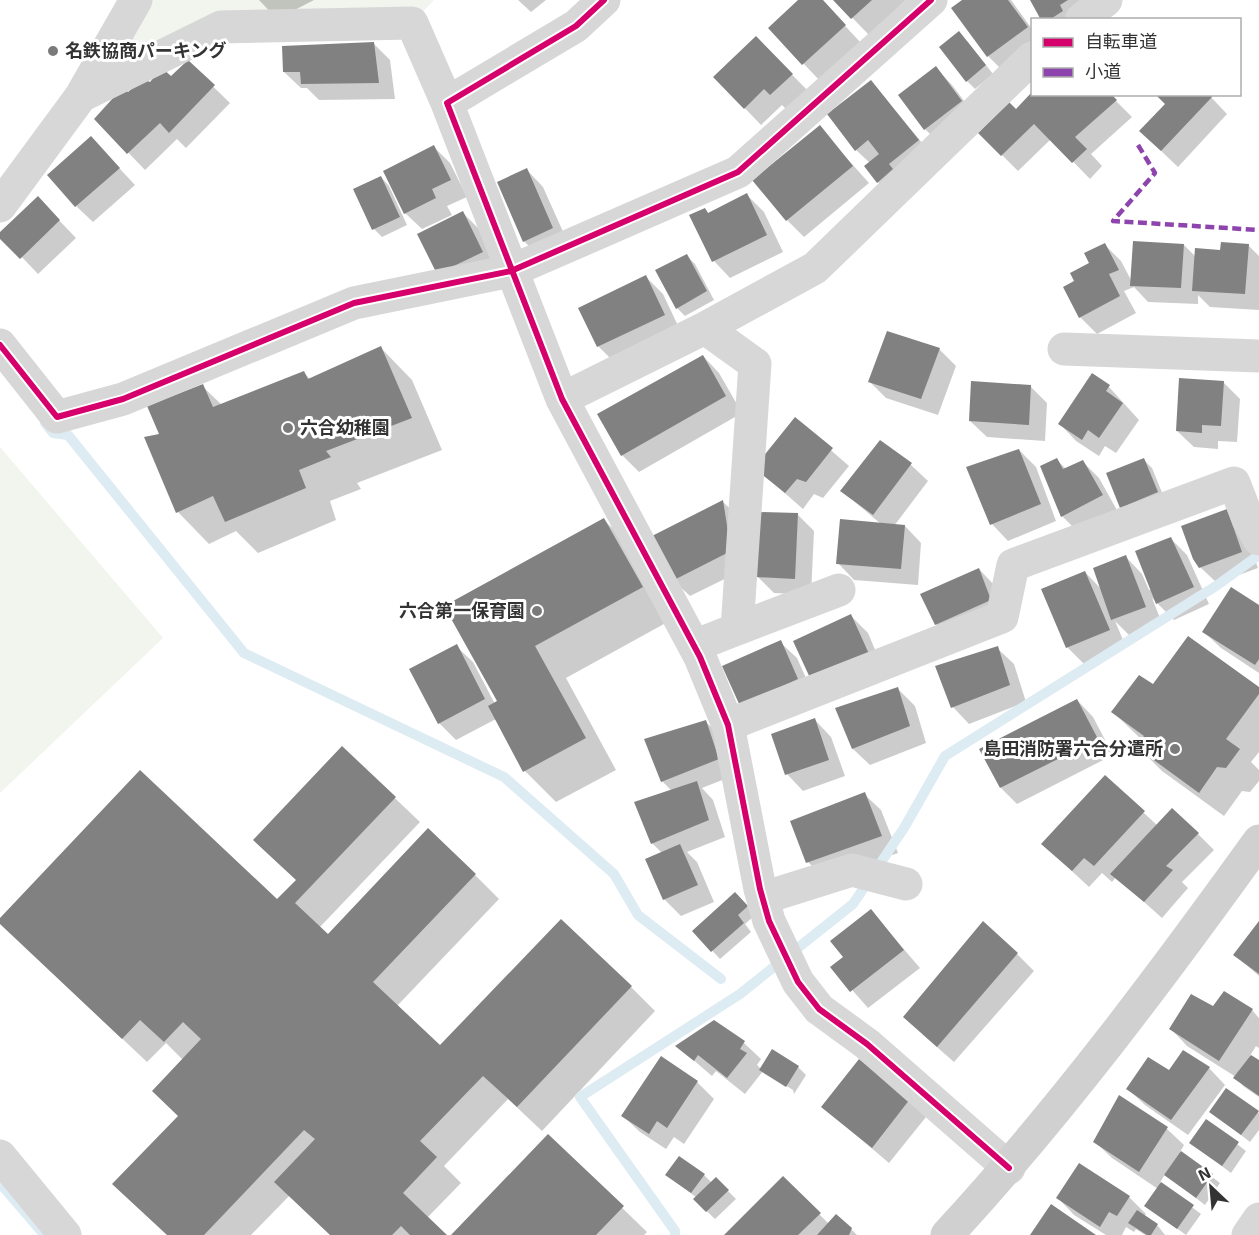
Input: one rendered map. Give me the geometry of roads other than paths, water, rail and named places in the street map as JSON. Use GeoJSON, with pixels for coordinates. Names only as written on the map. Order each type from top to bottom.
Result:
{"type":"FeatureCollection","features":[{"type":"Feature","properties":{"kind":"street"},"geometry":{"type":"LineString","coordinates":[[0,206],[81,96],[136,0]]}},
{"type":"Feature","properties":{"kind":"street"},"geometry":{"type":"LineString","coordinates":[[447,102],[576,27],[604,0]]}},
{"type":"Feature","properties":{"kind":"street"},"geometry":{"type":"LineString","coordinates":[[0,345],[57,417],[123,399],[354,303],[511,271],[738,172],[931,0]]}},
{"type":"Feature","properties":{"kind":"street"},"geometry":{"type":"LineString","coordinates":[[1084,18],[1106,0]]}},
{"type":"Feature","properties":{"kind":"street"},"geometry":{"type":"LineString","coordinates":[[81,96],[221,27],[412,23],[447,102],[562,399],[694,646],[728,725],[769,921],[798,982],[819,1009],[867,1044],[1009,1168]]}},
{"type":"Feature","properties":{"kind":"street"},"geometry":{"type":"LineString","coordinates":[[562,399],[705,328],[815,268],[1031,59]]}},
{"type":"Feature","properties":{"kind":"street"},"geometry":{"type":"LineString","coordinates":[[705,328],[755,364],[737,629]]}},
{"type":"Feature","properties":{"kind":"street"},"geometry":{"type":"LineString","coordinates":[[1064,349],[1259,356]]}},
{"type":"Feature","properties":{"kind":"street"},"geometry":{"type":"LineString","coordinates":[[728,725],[1002,617],[1013,565],[1234,483],[1248,519],[1259,539]]}},
{"type":"Feature","properties":{"kind":"street"},"geometry":{"type":"LineString","coordinates":[[694,646],[839,590]]}},
{"type":"Feature","properties":{"kind":"street"},"geometry":{"type":"LineString","coordinates":[[947,1235],[1009,1168],[1168,967],[1259,841]]}},
{"type":"Feature","properties":{"kind":"street"},"geometry":{"type":"LineString","coordinates":[[763,898],[852,870],[902,883]]}},
{"type":"Feature","properties":{"kind":"street"},"geometry":{"type":"LineString","coordinates":[[0,1156],[65,1235]]}},
{"type":"Feature","properties":{"kind":"street"},"geometry":{"type":"LineString","coordinates":[[1248,1235],[1259,1219]]}},
{"type":"Feature","properties":{"kind":"waterway"},"geometry":{"type":"LineString","coordinates":[[45,423],[53,433],[68,435],[244,653],[504,777],[614,874],[638,915],[721,979]]}},
{"type":"Feature","properties":{"kind":"waterway"},"geometry":{"type":"LineString","coordinates":[[675,1235],[675,1231],[580,1097],[740,994],[853,904],[904,828],[945,756],[1216,586],[1259,555]]}},
{"type":"Feature","properties":{"kind":"waterway"},"geometry":{"type":"LineString","coordinates":[[0,1183],[41,1231]]}},
{"type":"Feature","properties":{"kind":"place","name":"名鉄協商パーキング"},"geometry":{"type":"Point","coordinates":[53,51]}},
{"type":"Feature","properties":{"kind":"place","name":"六合幼稚園"},"geometry":{"type":"Point","coordinates":[288,428]}},
{"type":"Feature","properties":{"kind":"place","name":"六合第一保育園"},"geometry":{"type":"Point","coordinates":[537,611]}},
{"type":"Feature","properties":{"kind":"place","name":"島田消防署六合分遣所"},"geometry":{"type":"Point","coordinates":[1175,749]}}]}
